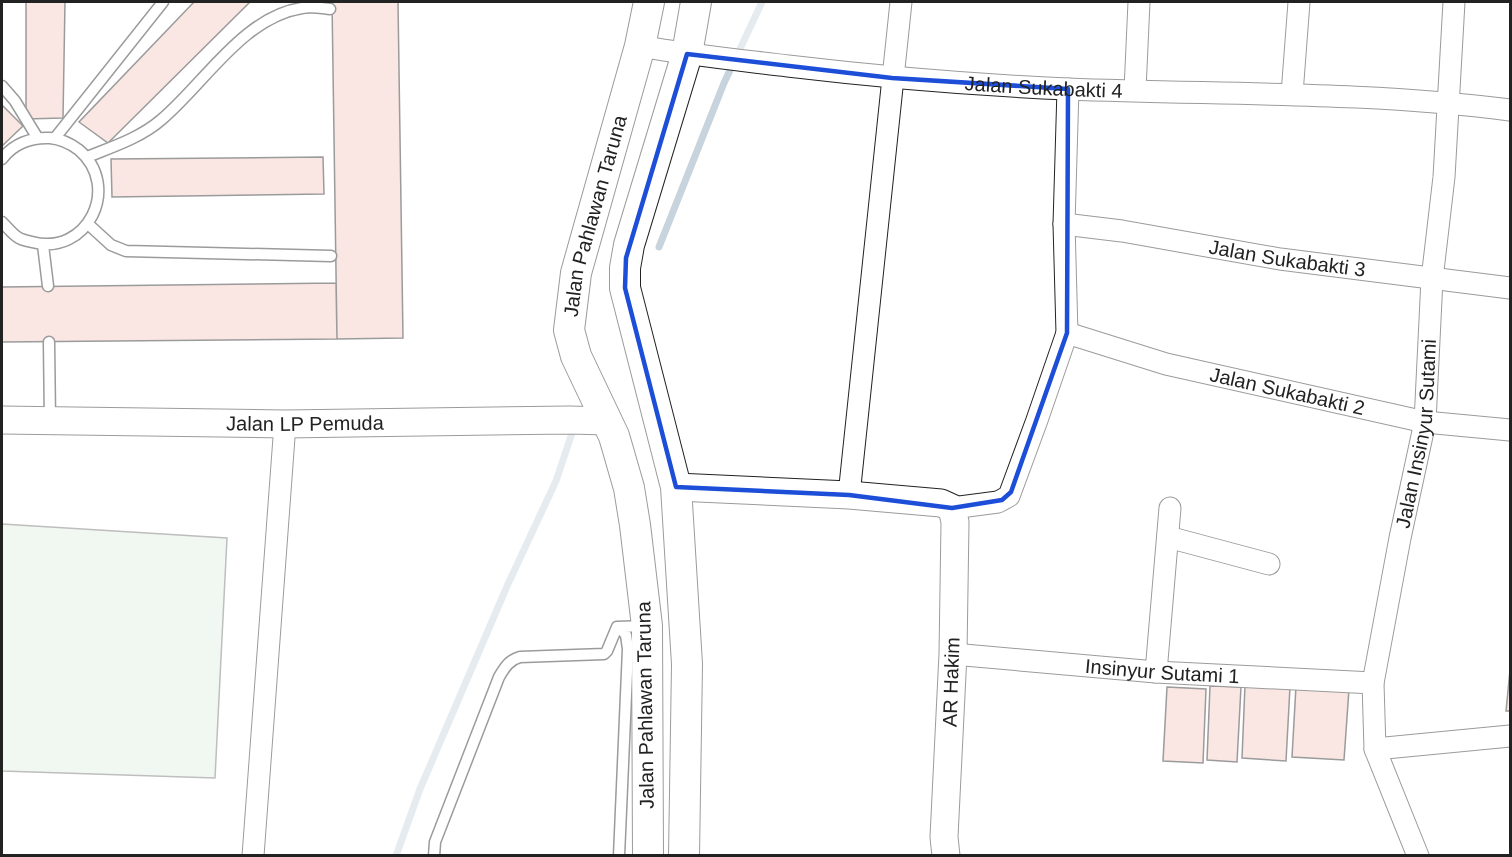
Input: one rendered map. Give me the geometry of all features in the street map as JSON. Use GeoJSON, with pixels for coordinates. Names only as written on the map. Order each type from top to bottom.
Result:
{"type":"FeatureCollection","features":[{"type":"Feature","properties":{"kind":"main road","name":"Jalan Pahlawan Taruna"},"geometry":{"type":"LineString","coordinates":[[648,855],[633,626],[629,488],[604,413],[576,356],[569,330],[576,273],[640,46],[650,2]]}},
{"type":"Feature","properties":{"kind":"main road","name":"Jalan Pahlawan Taruna"},"geometry":{"type":"LineString","coordinates":[[684,855],[687,664],[676,488],[625,288],[625,268],[628,245],[687,54],[696,2]]}},
{"type":"Feature","properties":{"kind":"street"},"geometry":{"type":"LineString","coordinates":[[849,495],[901,2]]}},
{"type":"Feature","properties":{"kind":"street"},"geometry":{"type":"LineString","coordinates":[[1136,90],[1139,2]]}},
{"type":"Feature","properties":{"kind":"street"},"geometry":{"type":"LineString","coordinates":[[1292,94],[1299,2]]}},
{"type":"Feature","properties":{"kind":"street","name":"Jalan Insinyur Sutami"},"geometry":{"type":"LineString","coordinates":[[1418,855],[1375,749],[1373,683],[1400,538],[1425,422],[1432,279],[1444,177],[1454,2]]}},
{"type":"Feature","properties":{"kind":"street","name":"Jalan Sukabakti 4"},"geometry":{"type":"LineString","coordinates":[[640,46],[720,59],[892,78],[1068,89],[1292,94],[1449,102],[1510,110]]}},
{"type":"Feature","properties":{"kind":"street"},"geometry":{"type":"LineString","coordinates":[[676,488],[849,495],[941,503],[952,508],[998,502],[1009,496],[1067,333],[1064,224],[1068,89]]}},
{"type":"Feature","properties":{"kind":"street","name":"Jalan Sukabakti 3"},"geometry":{"type":"LineString","coordinates":[[1064,224],[1122,231],[1280,259],[1510,288]]}},
{"type":"Feature","properties":{"kind":"street","name":"Jalan Sukabakti 2"},"geometry":{"type":"LineString","coordinates":[[1067,333],[1166,364],[1425,422],[1510,430]]}},
{"type":"Feature","properties":{"kind":"street","name":"Jalan LP Pemuda"},"geometry":{"type":"LineString","coordinates":[[2,420],[285,424],[570,420],[604,413]]}},
{"type":"Feature","properties":{"kind":"street"},"geometry":{"type":"LineString","coordinates":[[253,855],[285,424]]}},
{"type":"Feature","properties":{"kind":"street","name":"AR Hakim"},"geometry":{"type":"LineString","coordinates":[[946,855],[944,837],[953,654],[955,522],[952,508]]}},
{"type":"Feature","properties":{"kind":"street"},"geometry":{"type":"LineString","coordinates":[[1156,672],[1170,508]]}},
{"type":"Feature","properties":{"kind":"street"},"geometry":{"type":"LineString","coordinates":[[1168,537],[1269,564]]}},
{"type":"Feature","properties":{"kind":"street","name":"Insinyur Sutami 1"},"geometry":{"type":"LineString","coordinates":[[953,654],[1156,672],[1373,683]]}},
{"type":"Feature","properties":{"kind":"street"},"geometry":{"type":"LineString","coordinates":[[1375,749],[1510,736]]}},
{"type":"Feature","properties":{"kind":"lane"},"geometry":{"type":"LineString","coordinates":[[55,138],[163,2]]}},
{"type":"Feature","properties":{"kind":"lane"},"geometry":{"type":"LineString","coordinates":[[87,157],[142,134],[161,120],[242,38],[270,19],[304,4],[330,9]]}},
{"type":"Feature","properties":{"kind":"lane"},"geometry":{"type":"LineString","coordinates":[[2,86],[15,101],[38,137]]}},
{"type":"Feature","properties":{"kind":"lane"},"geometry":{"type":"LineString","coordinates":[[2,222],[19,238],[43,245],[60,243],[75,236],[87,224],[95,212],[98,191],[94,170],[87,157],[73,145],[55,138],[38,137],[20,143],[3,156]]}},
{"type":"Feature","properties":{"kind":"lane"},"geometry":{"type":"LineString","coordinates":[[87,224],[111,245],[126,251],[331,256]]}},
{"type":"Feature","properties":{"kind":"lane"},"geometry":{"type":"LineString","coordinates":[[43,245],[48,286]]}},
{"type":"Feature","properties":{"kind":"lane"},"geometry":{"type":"LineString","coordinates":[[49,342],[50,421]]}},
{"type":"Feature","properties":{"kind":"lane"},"geometry":{"type":"LineString","coordinates":[[434,855],[435,842],[506,665],[520,657],[604,654],[609,648],[614,630],[633,626]]}},
{"type":"Feature","properties":{"kind":"lane"},"geometry":{"type":"LineString","coordinates":[[620,855],[628,649],[626,635],[633,626]]}},
{"type":"Feature","properties":{"kind":"highlighted area"},"geometry":{"type":"Polygon","coordinates":[[[687,54],[892,78],[1068,89],[1067,333],[1011,492],[1002,500],[952,508],[849,495],[676,487],[625,288],[626,258],[687,54]]]}},
{"type":"Feature","properties":{"kind":"green space"},"geometry":{"type":"Polygon","coordinates":[[[2,524],[227,538],[215,778],[2,771],[2,524]]]}},
{"type":"Feature","properties":{"kind":"building"},"geometry":{"type":"Polygon","coordinates":[[[26,2],[65,2],[63,118],[26,119],[26,2]]]}},
{"type":"Feature","properties":{"kind":"building"},"geometry":{"type":"Polygon","coordinates":[[[194,2],[250,2],[108,143],[79,122],[194,2]]]}},
{"type":"Feature","properties":{"kind":"building"},"geometry":{"type":"Polygon","coordinates":[[[332,2],[398,2],[403,338],[337,339],[332,2]]]}},
{"type":"Feature","properties":{"kind":"building"},"geometry":{"type":"Polygon","coordinates":[[[2,105],[23,126],[2,146],[2,105]]]}},
{"type":"Feature","properties":{"kind":"building"},"geometry":{"type":"Polygon","coordinates":[[[323,157],[324,194],[112,197],[111,159],[323,157]]]}},
{"type":"Feature","properties":{"kind":"building"},"geometry":{"type":"Polygon","coordinates":[[[336,283],[337,339],[2,342],[2,287],[336,283]]]}},
{"type":"Feature","properties":{"kind":"building"},"geometry":{"type":"Polygon","coordinates":[[[1510,670],[1510,711],[1506,711],[1510,670]]]}},
{"type":"Feature","properties":{"kind":"building"},"geometry":{"type":"Polygon","coordinates":[[[1245,685],[1290,687],[1286,761],[1242,758],[1245,685]]]}},
{"type":"Feature","properties":{"kind":"building"},"geometry":{"type":"Polygon","coordinates":[[[1210,686],[1241,687],[1237,762],[1207,760],[1210,686]]]}},
{"type":"Feature","properties":{"kind":"building"},"geometry":{"type":"Polygon","coordinates":[[[1296,686],[1349,689],[1344,760],[1292,757],[1296,686]]]}},
{"type":"Feature","properties":{"kind":"building"},"geometry":{"type":"Polygon","coordinates":[[[1167,687],[1206,689],[1203,763],[1163,761],[1167,687]]]}},
{"type":"Feature","properties":{"kind":"waterway"},"geometry":{"type":"LineString","coordinates":[[659,247],[724,83],[762,2]]}},
{"type":"Feature","properties":{"kind":"waterway"},"geometry":{"type":"LineString","coordinates":[[396,856],[420,789],[508,584],[556,481],[572,433]]}}]}
